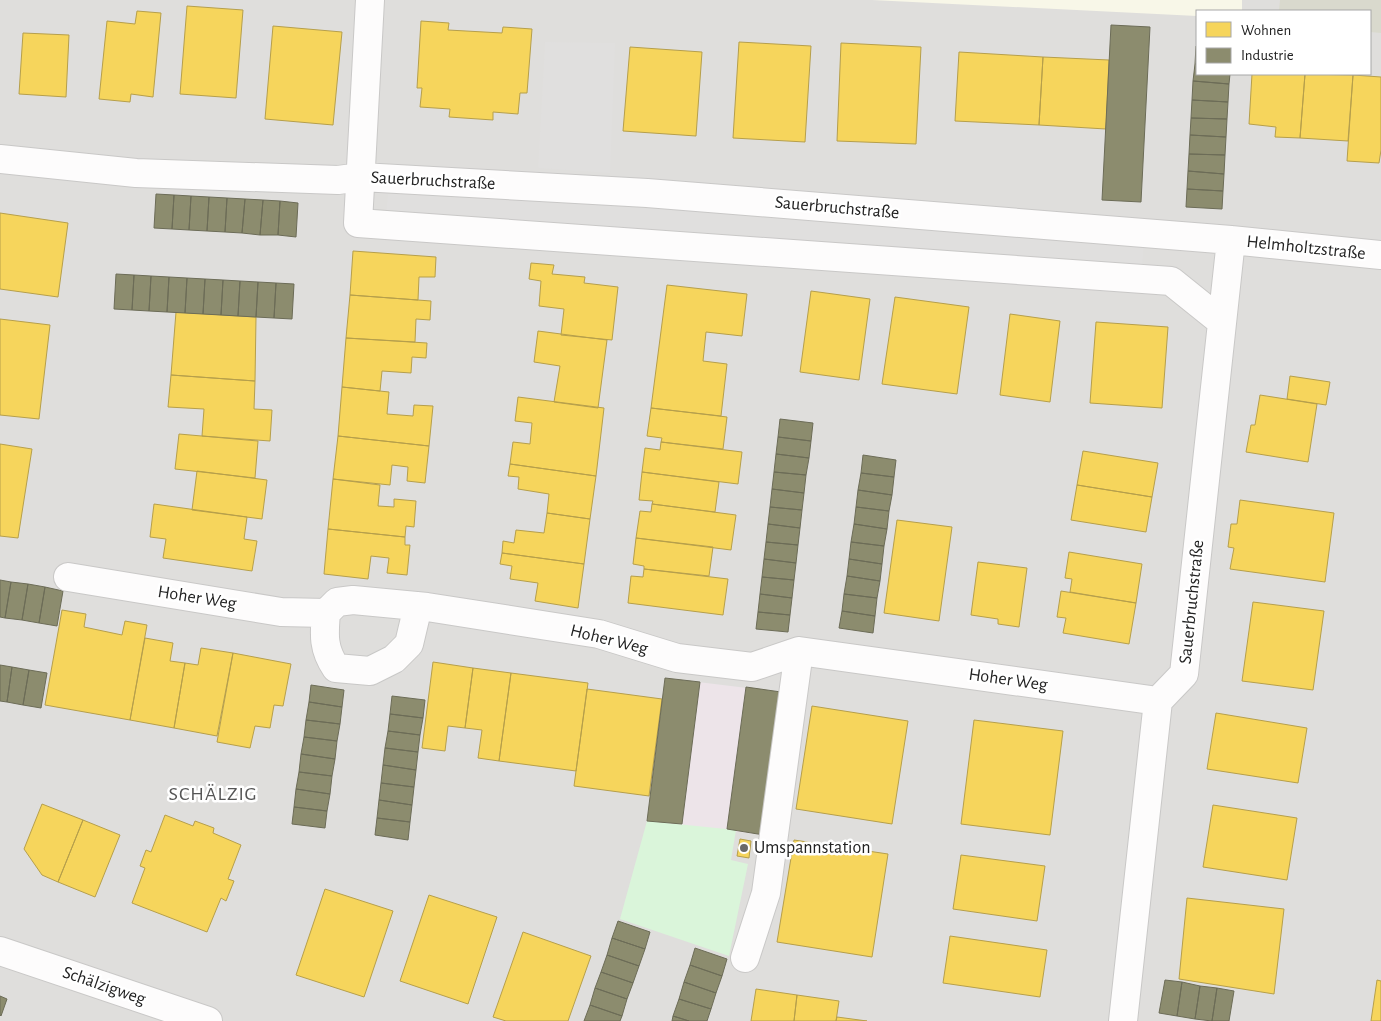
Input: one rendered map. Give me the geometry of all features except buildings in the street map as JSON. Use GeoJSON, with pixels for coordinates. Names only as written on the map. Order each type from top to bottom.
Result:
{"type":"FeatureCollection","features":[{"type":"Feature","properties":{"kind":"street","name":"Sauerbruchstraße"},"geometry":{"type":"LineString","coordinates":[[370,0],[358,223],[1172,281],[1222,322]]}},
{"type":"Feature","properties":{"kind":"street","name":"Sauerbruchstraße"},"geometry":{"type":"LineString","coordinates":[[0,159],[136,173],[338,180],[361,177],[647,193],[1231,240],[1184,674],[1158,701]]}},
{"type":"Feature","properties":{"kind":"street","name":"Helmholtzstraße"},"geometry":{"type":"LineString","coordinates":[[1231,240],[1381,255]]}},
{"type":"Feature","properties":{"kind":"street","name":"Hoher Weg"},"geometry":{"type":"LineString","coordinates":[[68,576],[281,612],[326,613],[337,602],[353,600],[418,606],[599,634],[677,658],[752,667],[798,651],[1158,701]]}},
{"type":"Feature","properties":{"kind":"street"},"geometry":{"type":"LineString","coordinates":[[326,613],[324,636],[328,657],[336,668],[370,671],[394,659],[409,644],[418,606]]}},
{"type":"Feature","properties":{"kind":"street"},"geometry":{"type":"LineString","coordinates":[[745,958],[766,893],[798,651]]}},
{"type":"Feature","properties":{"kind":"street"},"geometry":{"type":"LineString","coordinates":[[1123,1021],[1158,701]]}},
{"type":"Feature","properties":{"kind":"street","name":"Schälzigweg"},"geometry":{"type":"LineString","coordinates":[[0,951],[208,1021]]}},
{"type":"Feature","properties":{"kind":"shaded area"},"geometry":{"type":"Polygon","coordinates":[[[0,0],[1381,0],[1381,1021],[0,1021],[0,0]]]}},
{"type":"Feature","properties":{"kind":"shaded area"},"geometry":{"type":"Polygon","coordinates":[[[872,0],[1242,0],[1242,10],[1196,10],[1196,16],[872,0]]]}},
{"type":"Feature","properties":{"kind":"shaded area"},"geometry":{"type":"Polygon","coordinates":[[[1280,0],[1381,0],[1381,33],[1371,32],[1371,10],[1279,10],[1280,0]]]}},
{"type":"Feature","properties":{"kind":"shaded area"},"geometry":{"type":"Polygon","coordinates":[[[545,42],[615,43],[610,173],[538,168],[545,42]]]}},
{"type":"Feature","properties":{"kind":"shaded area"},"geometry":{"type":"Polygon","coordinates":[[[389,186],[1144,238],[1142,269],[386,214],[389,186]]]}},
{"type":"Feature","properties":{"kind":"shaded area"},"geometry":{"type":"Polygon","coordinates":[[[665,678],[781,692],[764,835],[647,821],[665,678]]]}},
{"type":"Feature","properties":{"kind":"green space"},"geometry":{"type":"Polygon","coordinates":[[[647,821],[736,830],[731,860],[748,864],[729,956],[620,919],[647,821]]]}},
{"type":"Feature","properties":{"kind":"place","name":"Umspannstation"},"geometry":{"type":"Point","coordinates":[744,848]}},
{"type":"Feature","properties":{"kind":"district","name":"SCHÄLZIG"},"geometry":{"type":"Point","coordinates":[213,794]}}]}
